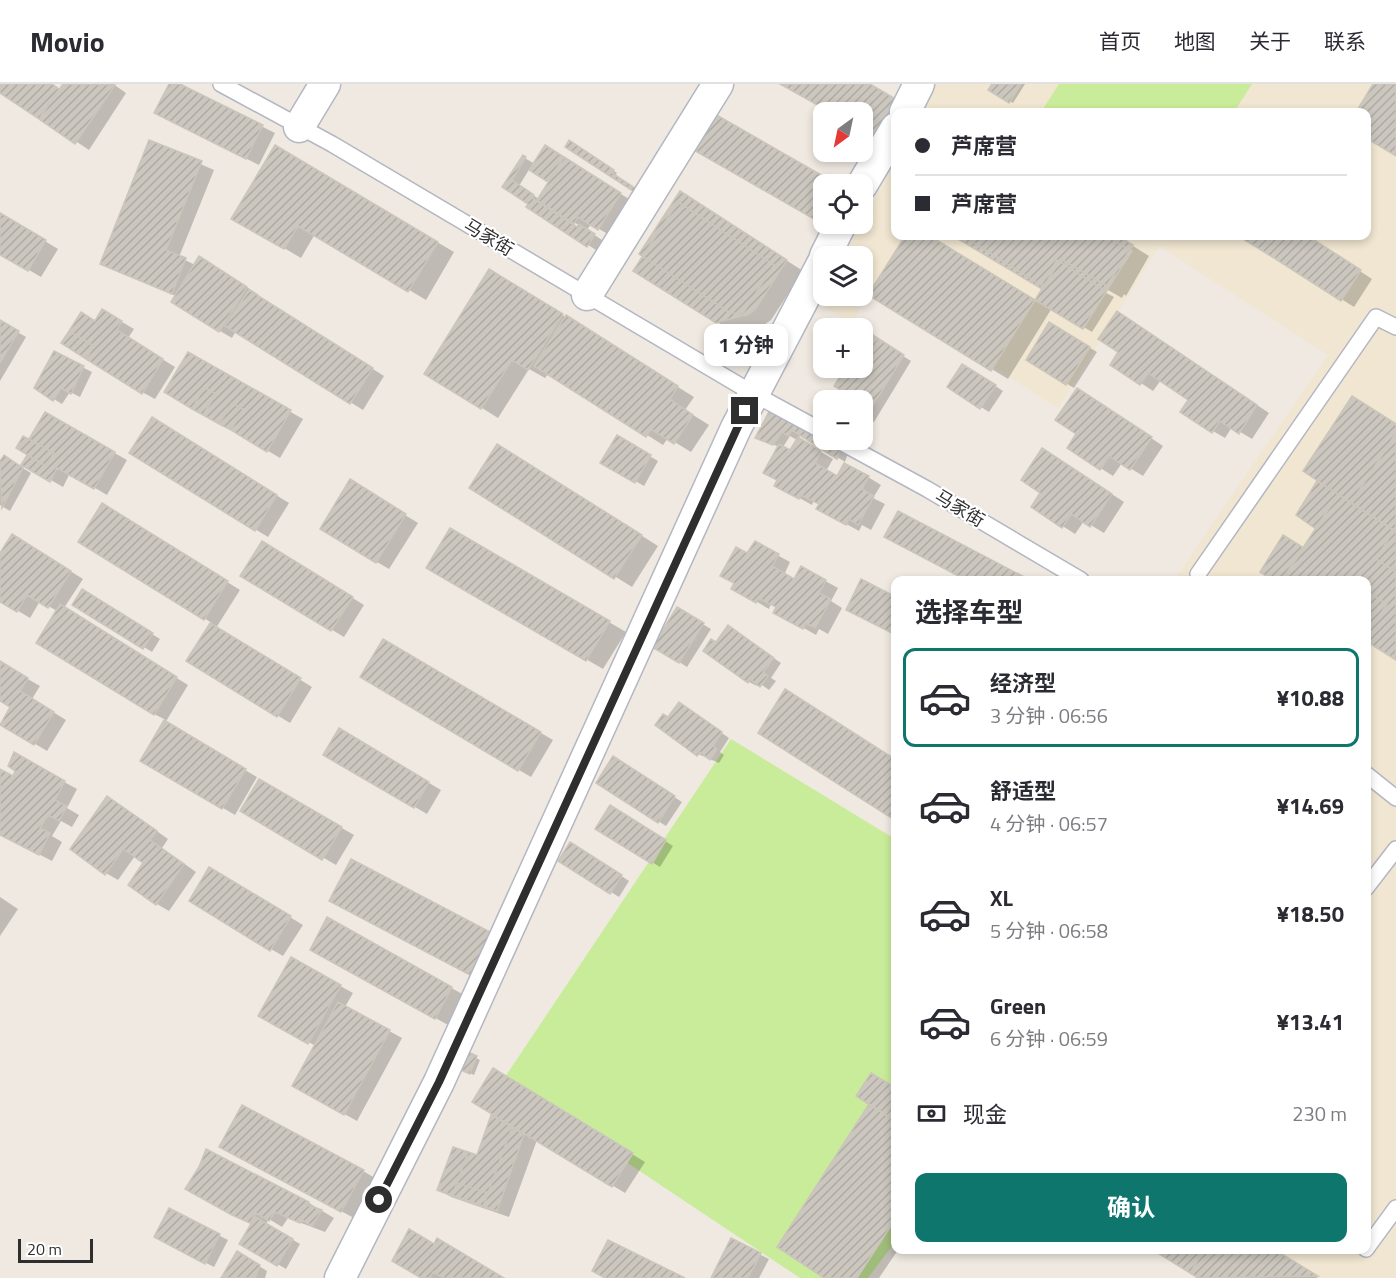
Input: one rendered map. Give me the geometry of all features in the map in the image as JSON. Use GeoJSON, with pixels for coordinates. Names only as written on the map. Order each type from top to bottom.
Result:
{"type":"FeatureCollection","features":[{"type":"Feature","properties":{"kind":"street"},"geometry":{"type":"LineString","coordinates":[[299,127],[326,84]]}},
{"type":"Feature","properties":{"kind":"street"},"geometry":{"type":"LineString","coordinates":[[587,295],[718,84]]}},
{"type":"Feature","properties":{"kind":"street"},"geometry":{"type":"LineString","coordinates":[[907,108],[919,84]]}},
{"type":"Feature","properties":{"kind":"street"},"geometry":{"type":"LineString","coordinates":[[868,174],[891,136]]}},
{"type":"Feature","properties":{"kind":"street"},"geometry":{"type":"LineString","coordinates":[[340,1278],[439,1082],[736,428],[813,280]]}},
{"type":"Feature","properties":{"kind":"lane","name":"马家街"},"geometry":{"type":"LineString","coordinates":[[221,84],[332,144],[754,394],[813,426]]}},
{"type":"Feature","properties":{"kind":"lane"},"geometry":{"type":"LineString","coordinates":[[1198,574],[1376,317],[1396,327]]}},
{"type":"Feature","properties":{"kind":"lane","name":"马家街"},"geometry":{"type":"LineString","coordinates":[[855,450],[927,489],[1074,576]]}},
{"type":"Feature","properties":{"kind":"lane"},"geometry":{"type":"LineString","coordinates":[[1371,778],[1396,798]]}},
{"type":"Feature","properties":{"kind":"lane"},"geometry":{"type":"LineString","coordinates":[[1371,882],[1396,849]]}},
{"type":"Feature","properties":{"kind":"lane"},"geometry":{"type":"LineString","coordinates":[[1371,1242],[1396,1208]]}},
{"type":"Feature","properties":{"kind":"shaded area"},"geometry":{"type":"Polygon","coordinates":[[[936,84],[1396,84],[1396,1278],[1196,1278],[1159,1254],[1371,1254],[1371,576],[1177,576],[1328,355],[1159,246],[1058,408],[873,290],[873,246],[849,246],[856,234],[873,234],[873,202],[891,168],[891,240],[1371,240],[1371,108],[923,108],[936,84]]]}},
{"type":"Feature","properties":{"kind":"shaded area"},"geometry":{"type":"Polygon","coordinates":[[[822,306],[862,306],[854,318],[843,318],[822,306]]]}},
{"type":"Feature","properties":{"kind":"green space"},"geometry":{"type":"Polygon","coordinates":[[[1059,84],[1252,84],[1237,108],[1044,108],[1059,84]]]}},
{"type":"Feature","properties":{"kind":"green space"},"geometry":{"type":"Polygon","coordinates":[[[731,739],[891,837],[891,1247],[868,1278],[800,1278],[503,1080],[731,739]]]}},
{"type":"Feature","properties":{"kind":"building"},"geometry":{"type":"Polygon","coordinates":[[[0,84],[52,84],[59,89],[39,119],[0,93],[0,84]]]}},
{"type":"Feature","properties":{"kind":"building"},"geometry":{"type":"Polygon","coordinates":[[[63,84],[115,85],[75,144],[39,119],[63,84]]]}},
{"type":"Feature","properties":{"kind":"building"},"geometry":{"type":"Polygon","coordinates":[[[169,84],[180,84],[263,125],[246,159],[154,113],[169,84]]]}},
{"type":"Feature","properties":{"kind":"building"},"geometry":{"type":"Polygon","coordinates":[[[780,84],[870,84],[899,101],[895,108],[891,108],[891,115],[877,139],[873,137],[873,102],[813,102],[780,84]]]}},
{"type":"Feature","properties":{"kind":"building"},"geometry":{"type":"Polygon","coordinates":[[[992,84],[1021,84],[1009,103],[988,90],[992,84]]]}},
{"type":"Feature","properties":{"kind":"building"},"geometry":{"type":"Polygon","coordinates":[[[1373,84],[1396,84],[1396,156],[1371,141],[1371,108],[1358,108],[1373,84]]]}},
{"type":"Feature","properties":{"kind":"building"},"geometry":{"type":"Polygon","coordinates":[[[713,113],[820,174],[813,174],[813,219],[692,149],[713,113]]]}},
{"type":"Feature","properties":{"kind":"building"},"geometry":{"type":"Polygon","coordinates":[[[149,140],[202,161],[166,250],[186,258],[172,294],[100,264],[149,140]]]}},
{"type":"Feature","properties":{"kind":"building"},"geometry":{"type":"Polygon","coordinates":[[[569,140],[614,170],[612,173],[641,192],[636,193],[565,147],[569,140]]]}},
{"type":"Feature","properties":{"kind":"building"},"geometry":{"type":"Polygon","coordinates":[[[275,145],[438,242],[408,292],[298,226],[284,249],[231,219],[275,145]]]}},
{"type":"Feature","properties":{"kind":"building"},"geometry":{"type":"Polygon","coordinates":[[[545,145],[564,157],[548,182],[529,170],[545,145]]]}},
{"type":"Feature","properties":{"kind":"building"},"geometry":{"type":"Polygon","coordinates":[[[523,155],[526,157],[512,180],[534,195],[532,198],[577,227],[579,224],[595,234],[587,247],[526,207],[528,204],[502,187],[523,155]]]}},
{"type":"Feature","properties":{"kind":"building"},"geometry":{"type":"Polygon","coordinates":[[[564,157],[621,193],[598,230],[578,217],[574,224],[537,200],[564,157]]]}},
{"type":"Feature","properties":{"kind":"building"},"geometry":{"type":"Polygon","coordinates":[[[680,191],[787,260],[755,310],[746,316],[729,312],[639,254],[680,191]]]}},
{"type":"Feature","properties":{"kind":"building"},"geometry":{"type":"Polygon","coordinates":[[[678,202],[774,265],[741,316],[716,323],[633,271],[678,202]]]}},
{"type":"Feature","properties":{"kind":"building"},"geometry":{"type":"Polygon","coordinates":[[[0,213],[46,240],[28,271],[0,255],[0,213]]]}},
{"type":"Feature","properties":{"kind":"building"},"geometry":{"type":"Polygon","coordinates":[[[902,240],[937,240],[1035,300],[991,371],[873,298],[873,287],[902,240]]]}},
{"type":"Feature","properties":{"kind":"building"},"geometry":{"type":"Polygon","coordinates":[[[960,240],[1114,240],[1132,251],[1109,287],[1061,259],[1042,289],[960,240]]]}},
{"type":"Feature","properties":{"kind":"building"},"geometry":{"type":"Polygon","coordinates":[[[969,240],[1125,240],[1133,245],[1104,290],[1057,260],[1041,285],[969,240]]]}},
{"type":"Feature","properties":{"kind":"building"},"geometry":{"type":"Polygon","coordinates":[[[1245,240],[1286,240],[1274,258],[1245,240]]]}},
{"type":"Feature","properties":{"kind":"building"},"geometry":{"type":"Polygon","coordinates":[[[1286,240],[1314,240],[1361,270],[1341,301],[1274,258],[1286,240]]]}},
{"type":"Feature","properties":{"kind":"building"},"geometry":{"type":"Polygon","coordinates":[[[199,256],[247,287],[219,332],[171,302],[199,256]]]}},
{"type":"Feature","properties":{"kind":"building"},"geometry":{"type":"Polygon","coordinates":[[[1061,259],[1109,287],[1083,329],[1035,300],[1061,259]]]}},
{"type":"Feature","properties":{"kind":"building"},"geometry":{"type":"Polygon","coordinates":[[[489,269],[563,314],[528,370],[512,360],[481,409],[424,374],[489,269]]]}},
{"type":"Feature","properties":{"kind":"building"},"geometry":{"type":"Polygon","coordinates":[[[249,290],[373,368],[350,404],[225,326],[249,290]]]}},
{"type":"Feature","properties":{"kind":"building"},"geometry":{"type":"Polygon","coordinates":[[[102,309],[122,321],[117,330],[163,359],[142,394],[86,359],[94,346],[69,331],[81,312],[95,321],[102,309]]]}},
{"type":"Feature","properties":{"kind":"building"},"geometry":{"type":"Polygon","coordinates":[[[1117,311],[1257,405],[1239,434],[1220,421],[1212,433],[1180,412],[1188,400],[1148,373],[1140,385],[1110,365],[1118,352],[1098,339],[1117,311]]]}},
{"type":"Feature","properties":{"kind":"building"},"geometry":{"type":"Polygon","coordinates":[[[566,315],[678,386],[670,399],[693,415],[674,444],[651,429],[646,437],[534,366],[566,315]]]}},
{"type":"Feature","properties":{"kind":"building"},"geometry":{"type":"Polygon","coordinates":[[[0,320],[19,331],[0,363],[0,320]]]}},
{"type":"Feature","properties":{"kind":"building"},"geometry":{"type":"Polygon","coordinates":[[[1049,322],[1090,347],[1066,385],[1026,360],[1049,322]]]}},
{"type":"Feature","properties":{"kind":"building"},"geometry":{"type":"Polygon","coordinates":[[[69,331],[94,346],[86,359],[61,343],[69,331]]]}},
{"type":"Feature","properties":{"kind":"building"},"geometry":{"type":"Polygon","coordinates":[[[873,335],[879,339],[873,349],[873,335]]]}},
{"type":"Feature","properties":{"kind":"building"},"geometry":{"type":"Polygon","coordinates":[[[879,339],[904,355],[873,405],[873,390],[840,390],[834,386],[839,378],[873,378],[873,349],[879,339]]]}},
{"type":"Feature","properties":{"kind":"building"},"geometry":{"type":"Polygon","coordinates":[[[54,351],[84,366],[71,394],[61,388],[53,401],[34,388],[54,351]]]}},
{"type":"Feature","properties":{"kind":"building"},"geometry":{"type":"Polygon","coordinates":[[[188,352],[291,410],[267,452],[231,430],[243,409],[232,403],[219,424],[203,415],[216,394],[204,387],[192,409],[164,392],[188,352]]]}},
{"type":"Feature","properties":{"kind":"building"},"geometry":{"type":"Polygon","coordinates":[[[962,364],[996,385],[980,409],[947,387],[962,364]]]}},
{"type":"Feature","properties":{"kind":"building"},"geometry":{"type":"Polygon","coordinates":[[[204,387],[216,394],[203,415],[192,409],[204,387]]]}},
{"type":"Feature","properties":{"kind":"building"},"geometry":{"type":"Polygon","coordinates":[[[1077,388],[1152,437],[1130,470],[1109,456],[1100,470],[1067,448],[1076,434],[1055,420],[1077,388]]]}},
{"type":"Feature","properties":{"kind":"building"},"geometry":{"type":"Polygon","coordinates":[[[1352,396],[1396,424],[1396,434],[1351,503],[1303,471],[1352,396]]]}},
{"type":"Feature","properties":{"kind":"building"},"geometry":{"type":"Polygon","coordinates":[[[232,403],[243,409],[231,430],[219,424],[232,403]]]}},
{"type":"Feature","properties":{"kind":"building"},"geometry":{"type":"Polygon","coordinates":[[[773,404],[813,428],[813,444],[792,430],[788,436],[782,432],[773,445],[755,438],[773,404]]]}},
{"type":"Feature","properties":{"kind":"building"},"geometry":{"type":"Polygon","coordinates":[[[45,412],[115,452],[94,489],[57,468],[50,482],[21,465],[27,455],[46,466],[54,453],[29,439],[45,412]]]}},
{"type":"Feature","properties":{"kind":"building"},"geometry":{"type":"Polygon","coordinates":[[[152,417],[277,495],[255,531],[129,453],[152,417]]]}},
{"type":"Feature","properties":{"kind":"building"},"geometry":{"type":"Polygon","coordinates":[[[1396,433],[1396,532],[1351,503],[1396,433]]]}},
{"type":"Feature","properties":{"kind":"building"},"geometry":{"type":"Polygon","coordinates":[[[617,435],[651,455],[635,483],[600,463],[617,435]]]}},
{"type":"Feature","properties":{"kind":"building"},"geometry":{"type":"Polygon","coordinates":[[[23,436],[54,453],[46,466],[16,448],[23,436]]]}},
{"type":"Feature","properties":{"kind":"building"},"geometry":{"type":"Polygon","coordinates":[[[798,437],[813,446],[813,450],[821,451],[815,463],[837,476],[844,463],[869,476],[862,489],[874,496],[858,525],[849,519],[846,525],[816,509],[819,504],[801,495],[799,499],[774,486],[777,480],[763,473],[779,444],[790,450],[798,437]]]}},
{"type":"Feature","properties":{"kind":"building"},"geometry":{"type":"Polygon","coordinates":[[[497,444],[642,535],[614,579],[469,488],[497,444]]]}},
{"type":"Feature","properties":{"kind":"building"},"geometry":{"type":"Polygon","coordinates":[[[1042,448],[1112,494],[1090,527],[1071,514],[1062,528],[1031,507],[1040,493],[1021,480],[1042,448]]]}},
{"type":"Feature","properties":{"kind":"building"},"geometry":{"type":"Polygon","coordinates":[[[823,450],[840,450],[837,459],[823,450]]]}},
{"type":"Feature","properties":{"kind":"building"},"geometry":{"type":"Polygon","coordinates":[[[4,455],[23,468],[2,508],[0,461],[4,455]]]}},
{"type":"Feature","properties":{"kind":"building"},"geometry":{"type":"Polygon","coordinates":[[[350,479],[406,514],[376,563],[320,529],[350,479]]]}},
{"type":"Feature","properties":{"kind":"building"},"geometry":{"type":"Polygon","coordinates":[[[1317,481],[1338,494],[1316,529],[1296,515],[1317,481]]]}},
{"type":"Feature","properties":{"kind":"building"},"geometry":{"type":"Polygon","coordinates":[[[1338,494],[1394,530],[1376,559],[1396,572],[1396,660],[1371,644],[1371,628],[1387,604],[1371,594],[1371,576],[1285,576],[1338,494]]]}},
{"type":"Feature","properties":{"kind":"building"},"geometry":{"type":"Polygon","coordinates":[[[102,503],[228,581],[204,620],[78,542],[102,503]]]}},
{"type":"Feature","properties":{"kind":"building"},"geometry":{"type":"Polygon","coordinates":[[[898,511],[1022,576],[958,576],[884,537],[898,511]]]}},
{"type":"Feature","properties":{"kind":"building"},"geometry":{"type":"Polygon","coordinates":[[[450,528],[610,621],[586,661],[426,568],[450,528]]]}},
{"type":"Feature","properties":{"kind":"building"},"geometry":{"type":"Polygon","coordinates":[[[1394,530],[1396,532],[1396,572],[1376,559],[1394,530]]]}},
{"type":"Feature","properties":{"kind":"building"},"geometry":{"type":"Polygon","coordinates":[[[12,534],[71,571],[48,608],[27,595],[17,612],[0,602],[0,553],[12,534]]]}},
{"type":"Feature","properties":{"kind":"building"},"geometry":{"type":"Polygon","coordinates":[[[1283,535],[1304,548],[1285,576],[1266,576],[1260,572],[1283,535]]]}},
{"type":"Feature","properties":{"kind":"building"},"geometry":{"type":"Polygon","coordinates":[[[262,541],[353,597],[331,631],[240,576],[262,541]]]}},
{"type":"Feature","properties":{"kind":"building"},"geometry":{"type":"Polygon","coordinates":[[[755,541],[779,554],[772,566],[794,579],[801,566],[826,580],[819,593],[831,599],[815,628],[806,623],[803,629],[773,613],[776,607],[758,598],[756,603],[731,589],[734,583],[720,576],[736,547],[747,553],[755,541]]]}},
{"type":"Feature","properties":{"kind":"building"},"geometry":{"type":"Polygon","coordinates":[[[861,579],[891,594],[891,632],[846,610],[861,579]]]}},
{"type":"Feature","properties":{"kind":"building"},"geometry":{"type":"Polygon","coordinates":[[[82,589],[153,633],[143,649],[72,605],[82,589]]]}},
{"type":"Feature","properties":{"kind":"building"},"geometry":{"type":"Polygon","coordinates":[[[1371,594],[1387,604],[1371,628],[1371,594]]]}},
{"type":"Feature","properties":{"kind":"building"},"geometry":{"type":"Polygon","coordinates":[[[60,604],[177,677],[154,715],[36,643],[60,604]]]}},
{"type":"Feature","properties":{"kind":"building"},"geometry":{"type":"Polygon","coordinates":[[[677,607],[704,623],[679,663],[652,647],[677,607]]]}},
{"type":"Feature","properties":{"kind":"building"},"geometry":{"type":"Polygon","coordinates":[[[210,623],[301,678],[277,717],[186,661],[210,623]]]}},
{"type":"Feature","properties":{"kind":"building"},"geometry":{"type":"Polygon","coordinates":[[[728,625],[774,658],[763,672],[768,676],[760,687],[750,679],[748,683],[703,651],[711,639],[716,642],[728,625]]]}},
{"type":"Feature","properties":{"kind":"building"},"geometry":{"type":"Polygon","coordinates":[[[383,639],[541,732],[518,771],[360,677],[383,639]]]}},
{"type":"Feature","properties":{"kind":"building"},"geometry":{"type":"Polygon","coordinates":[[[0,661],[28,678],[20,691],[54,712],[34,745],[0,725],[10,707],[0,701],[0,661]]]}},
{"type":"Feature","properties":{"kind":"building"},"geometry":{"type":"Polygon","coordinates":[[[785,689],[891,757],[891,818],[758,733],[785,689]]]}},
{"type":"Feature","properties":{"kind":"building"},"geometry":{"type":"Polygon","coordinates":[[[679,702],[722,732],[713,746],[717,749],[710,760],[700,752],[697,756],[655,725],[663,714],[668,717],[679,702]]]}},
{"type":"Feature","properties":{"kind":"building"},"geometry":{"type":"Polygon","coordinates":[[[164,720],[246,769],[222,809],[140,761],[164,720]]]}},
{"type":"Feature","properties":{"kind":"building"},"geometry":{"type":"Polygon","coordinates":[[[339,728],[429,782],[414,808],[323,755],[339,728]]]}},
{"type":"Feature","properties":{"kind":"building"},"geometry":{"type":"Polygon","coordinates":[[[14,752],[65,781],[55,800],[67,806],[59,821],[48,815],[40,828],[50,833],[39,855],[0,835],[0,769],[13,776],[15,771],[8,766],[14,752]]]}},
{"type":"Feature","properties":{"kind":"building"},"geometry":{"type":"Polygon","coordinates":[[[613,756],[675,796],[658,823],[596,783],[613,756]]]}},
{"type":"Feature","properties":{"kind":"building"},"geometry":{"type":"Polygon","coordinates":[[[259,779],[342,827],[322,860],[240,811],[259,779]]]}},
{"type":"Feature","properties":{"kind":"building"},"geometry":{"type":"Polygon","coordinates":[[[107,796],[157,831],[150,840],[184,864],[156,905],[128,885],[143,863],[123,849],[105,875],[70,849],[107,796]]]}},
{"type":"Feature","properties":{"kind":"building"},"geometry":{"type":"Polygon","coordinates":[[[610,805],[666,840],[652,864],[595,829],[610,805]]]}},
{"type":"Feature","properties":{"kind":"building"},"geometry":{"type":"Polygon","coordinates":[[[570,842],[622,875],[610,894],[558,861],[570,842]]]}},
{"type":"Feature","properties":{"kind":"building"},"geometry":{"type":"Polygon","coordinates":[[[351,859],[492,933],[470,975],[329,901],[351,859]]]}},
{"type":"Feature","properties":{"kind":"building"},"geometry":{"type":"Polygon","coordinates":[[[209,867],[291,916],[270,951],[189,901],[209,867]]]}},
{"type":"Feature","properties":{"kind":"building"},"geometry":{"type":"Polygon","coordinates":[[[327,917],[452,987],[435,1019],[310,950],[327,917]]]}},
{"type":"Feature","properties":{"kind":"building"},"geometry":{"type":"Polygon","coordinates":[[[291,957],[341,985],[308,1044],[258,1016],[291,957]]]}},
{"type":"Feature","properties":{"kind":"building"},"geometry":{"type":"Polygon","coordinates":[[[338,1002],[390,1030],[344,1115],[292,1086],[338,1002]]]}},
{"type":"Feature","properties":{"kind":"building"},"geometry":{"type":"Polygon","coordinates":[[[452,1045],[477,1056],[470,1074],[445,1063],[452,1045]]]}},
{"type":"Feature","properties":{"kind":"building"},"geometry":{"type":"Polygon","coordinates":[[[493,1068],[633,1153],[612,1187],[472,1102],[493,1068]]]}},
{"type":"Feature","properties":{"kind":"building"},"geometry":{"type":"Polygon","coordinates":[[[871,1073],[891,1085],[891,1106],[885,1115],[856,1096],[871,1073]]]}},
{"type":"Feature","properties":{"kind":"building"},"geometry":{"type":"Polygon","coordinates":[[[869,1104],[891,1118],[891,1226],[857,1278],[824,1278],[777,1247],[869,1104]]]}},
{"type":"Feature","properties":{"kind":"building"},"geometry":{"type":"Polygon","coordinates":[[[242,1105],[364,1170],[341,1212],[219,1147],[242,1105]]]}},
{"type":"Feature","properties":{"kind":"building"},"geometry":{"type":"Polygon","coordinates":[[[891,1106],[891,1118],[885,1115],[891,1106]]]}},
{"type":"Feature","properties":{"kind":"building"},"geometry":{"type":"Polygon","coordinates":[[[491,1115],[524,1134],[497,1211],[437,1190],[453,1147],[477,1155],[491,1115]]]}},
{"type":"Feature","properties":{"kind":"building"},"geometry":{"type":"Polygon","coordinates":[[[491,1115],[512,1127],[488,1193],[457,1183],[468,1152],[477,1155],[491,1115]]]}},
{"type":"Feature","properties":{"kind":"building"},"geometry":{"type":"Polygon","coordinates":[[[512,1127],[524,1134],[497,1211],[483,1207],[512,1127]]]}},
{"type":"Feature","properties":{"kind":"building"},"geometry":{"type":"Polygon","coordinates":[[[453,1147],[468,1152],[452,1196],[437,1190],[453,1147]]]}},
{"type":"Feature","properties":{"kind":"building"},"geometry":{"type":"Polygon","coordinates":[[[206,1149],[309,1202],[307,1205],[322,1210],[312,1226],[302,1220],[300,1223],[275,1212],[269,1221],[256,1213],[250,1223],[232,1215],[185,1189],[199,1167],[206,1149]]]}},
{"type":"Feature","properties":{"kind":"building"},"geometry":{"type":"Polygon","coordinates":[[[457,1183],[488,1193],[483,1207],[452,1196],[457,1183]]]}},
{"type":"Feature","properties":{"kind":"building"},"geometry":{"type":"Polygon","coordinates":[[[169,1208],[220,1234],[205,1264],[154,1237],[169,1208]]]}},
{"type":"Feature","properties":{"kind":"building"},"geometry":{"type":"Polygon","coordinates":[[[255,1217],[293,1239],[277,1266],[239,1244],[255,1217]]]}},
{"type":"Feature","properties":{"kind":"building"},"geometry":{"type":"Polygon","coordinates":[[[409,1229],[434,1244],[437,1238],[504,1278],[444,1278],[433,1272],[430,1278],[421,1278],[392,1261],[409,1229]]]}},
{"type":"Feature","properties":{"kind":"building"},"geometry":{"type":"Polygon","coordinates":[[[731,1238],[761,1253],[748,1278],[711,1278],[731,1238]]]}},
{"type":"Feature","properties":{"kind":"building"},"geometry":{"type":"Polygon","coordinates":[[[608,1240],[685,1278],[605,1278],[592,1271],[608,1240]]]}},
{"type":"Feature","properties":{"kind":"building"},"geometry":{"type":"Polygon","coordinates":[[[237,1251],[260,1265],[255,1278],[221,1278],[237,1251]]]}},
{"type":"Feature","properties":{"kind":"building"},"geometry":{"type":"Polygon","coordinates":[[[1159,1254],[1202,1254],[1190,1273],[1159,1254]]]}},
{"type":"Feature","properties":{"kind":"building"},"geometry":{"type":"Polygon","coordinates":[[[1202,1254],[1282,1254],[1318,1276],[1198,1278],[1190,1273],[1202,1254]]]}},
{"type":"Feature","properties":{"kind":"route"},"geometry":{"type":"LineString","coordinates":[[379,1200],[439,1082],[745,411]]}}]}
